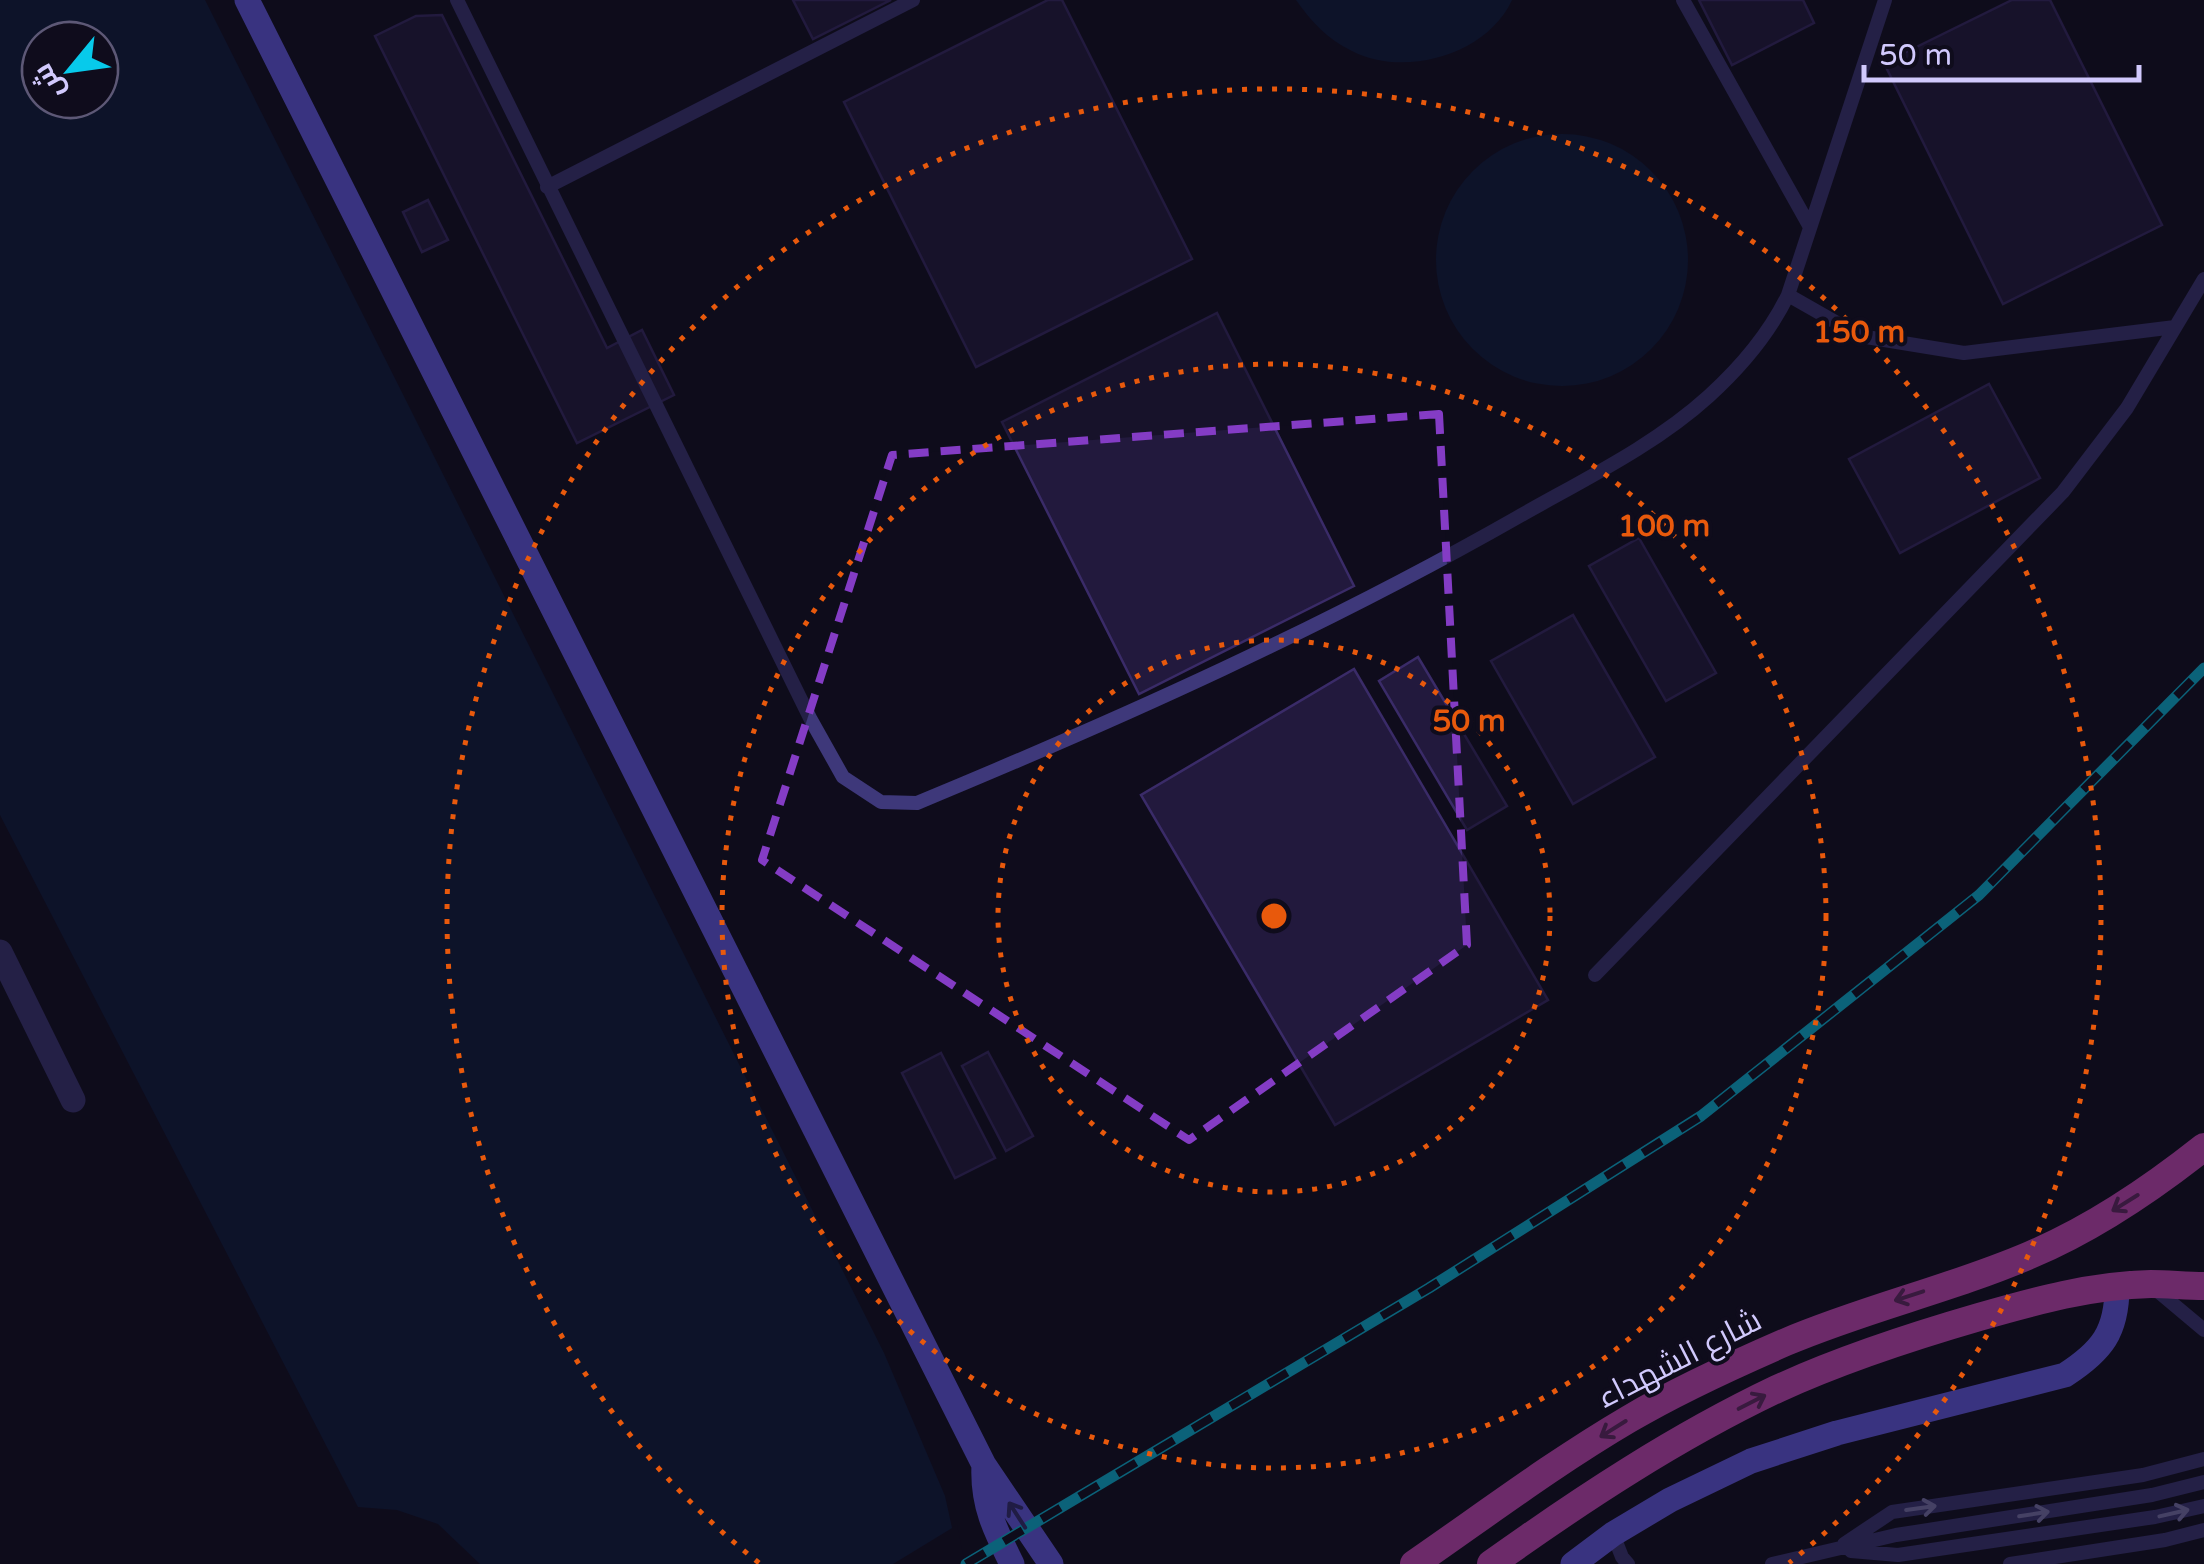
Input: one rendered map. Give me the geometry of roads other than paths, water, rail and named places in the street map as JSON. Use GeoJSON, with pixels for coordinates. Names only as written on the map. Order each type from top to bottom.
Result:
{"type":"FeatureCollection","features":[{"type":"Feature","properties":{"kind":"highway","name":"شارع الشهداء"},"geometry":{"type":"LineString","coordinates":[[1414,1564],[1631,1418],[1784,1343],[1872,1308],[2002,1266],[2076,1233],[2204,1147]]}},
{"type":"Feature","properties":{"kind":"highway"},"geometry":{"type":"LineString","coordinates":[[1491,1564],[1575,1504],[1778,1389],[1923,1333],[2043,1298],[2150,1284],[2204,1286]]}},
{"type":"Feature","properties":{"kind":"main road"},"geometry":{"type":"LineString","coordinates":[[247,0],[984,1465],[1051,1564]]}},
{"type":"Feature","properties":{"kind":"main road"},"geometry":{"type":"LineString","coordinates":[[1573,1564],[1613,1534],[1670,1500],[1751,1460],[1794,1444],[2066,1375],[2090,1359],[2108,1336],[2117,1312],[2118,1287]]}},
{"type":"Feature","properties":{"kind":"main road"},"geometry":{"type":"LineString","coordinates":[[984,1465],[985,1504],[990,1522],[1012,1564]]}},
{"type":"Feature","properties":{"kind":"street"},"geometry":{"type":"LineString","coordinates":[[0,952],[73,1100]]}},
{"type":"Feature","properties":{"kind":"lane"},"geometry":{"type":"LineString","coordinates":[[457,0],[811,720],[843,776],[881,802],[917,803],[1128,715],[1454,554],[1638,449],[1709,396],[1770,330],[1788,295],[1885,0]]}},
{"type":"Feature","properties":{"kind":"lane"},"geometry":{"type":"LineString","coordinates":[[547,187],[913,0]]}},
{"type":"Feature","properties":{"kind":"lane"},"geometry":{"type":"LineString","coordinates":[[1683,0],[1810,227]]}},
{"type":"Feature","properties":{"kind":"lane"},"geometry":{"type":"LineString","coordinates":[[1595,976],[2063,492],[2127,408],[2204,279]]}},
{"type":"Feature","properties":{"kind":"lane"},"geometry":{"type":"LineString","coordinates":[[1788,295],[1860,336],[1964,354],[2175,326]]}},
{"type":"Feature","properties":{"kind":"lane"},"geometry":{"type":"LineString","coordinates":[[2150,1284],[2204,1330]]}},
{"type":"Feature","properties":{"kind":"lane"},"geometry":{"type":"LineString","coordinates":[[1835,1550],[1892,1512],[2143,1475],[2204,1459]]}},
{"type":"Feature","properties":{"kind":"lane"},"geometry":{"type":"LineString","coordinates":[[1772,1564],[1896,1535],[2152,1496],[2204,1482]]}},
{"type":"Feature","properties":{"kind":"lane"},"geometry":{"type":"LineString","coordinates":[[1835,1550],[1898,1556],[2156,1517],[2204,1506]]}},
{"type":"Feature","properties":{"kind":"lane"},"geometry":{"type":"LineString","coordinates":[[2010,1564],[2204,1530]]}},
{"type":"Feature","properties":{"kind":"lane"},"geometry":{"type":"LineString","coordinates":[[1613,1534],[1628,1564]]}},
{"type":"Feature","properties":{"kind":"lane"},"geometry":{"type":"LineString","coordinates":[[1835,1550],[1866,1564]]}},
{"type":"Feature","properties":{"kind":"water"},"geometry":{"type":"Polygon","coordinates":[[[0,0],[205,0],[884,1353],[945,1496],[960,1564],[480,1564],[438,1524],[397,1510],[358,1507],[0,815],[0,0]]]}},
{"type":"Feature","properties":{"kind":"water"},"geometry":{"type":"Polygon","coordinates":[[[1296,0],[1512,0],[1484,35],[1464,47],[1419,61],[1395,62],[1373,59],[1335,41],[1296,0]]]}},
{"type":"Feature","properties":{"kind":"water"},"geometry":{"type":"Polygon","coordinates":[[[1562,134],[1610,144],[1651,171],[1678,212],[1688,260],[1678,308],[1651,349],[1610,376],[1562,386],[1514,376],[1473,349],[1446,308],[1436,260],[1446,212],[1473,171],[1514,144],[1562,134]]]}},
{"type":"Feature","properties":{"kind":"railway"},"geometry":{"type":"LineString","coordinates":[[966,1564],[1429,1288],[1701,1116],[1979,895],[2204,668]]}}]}
